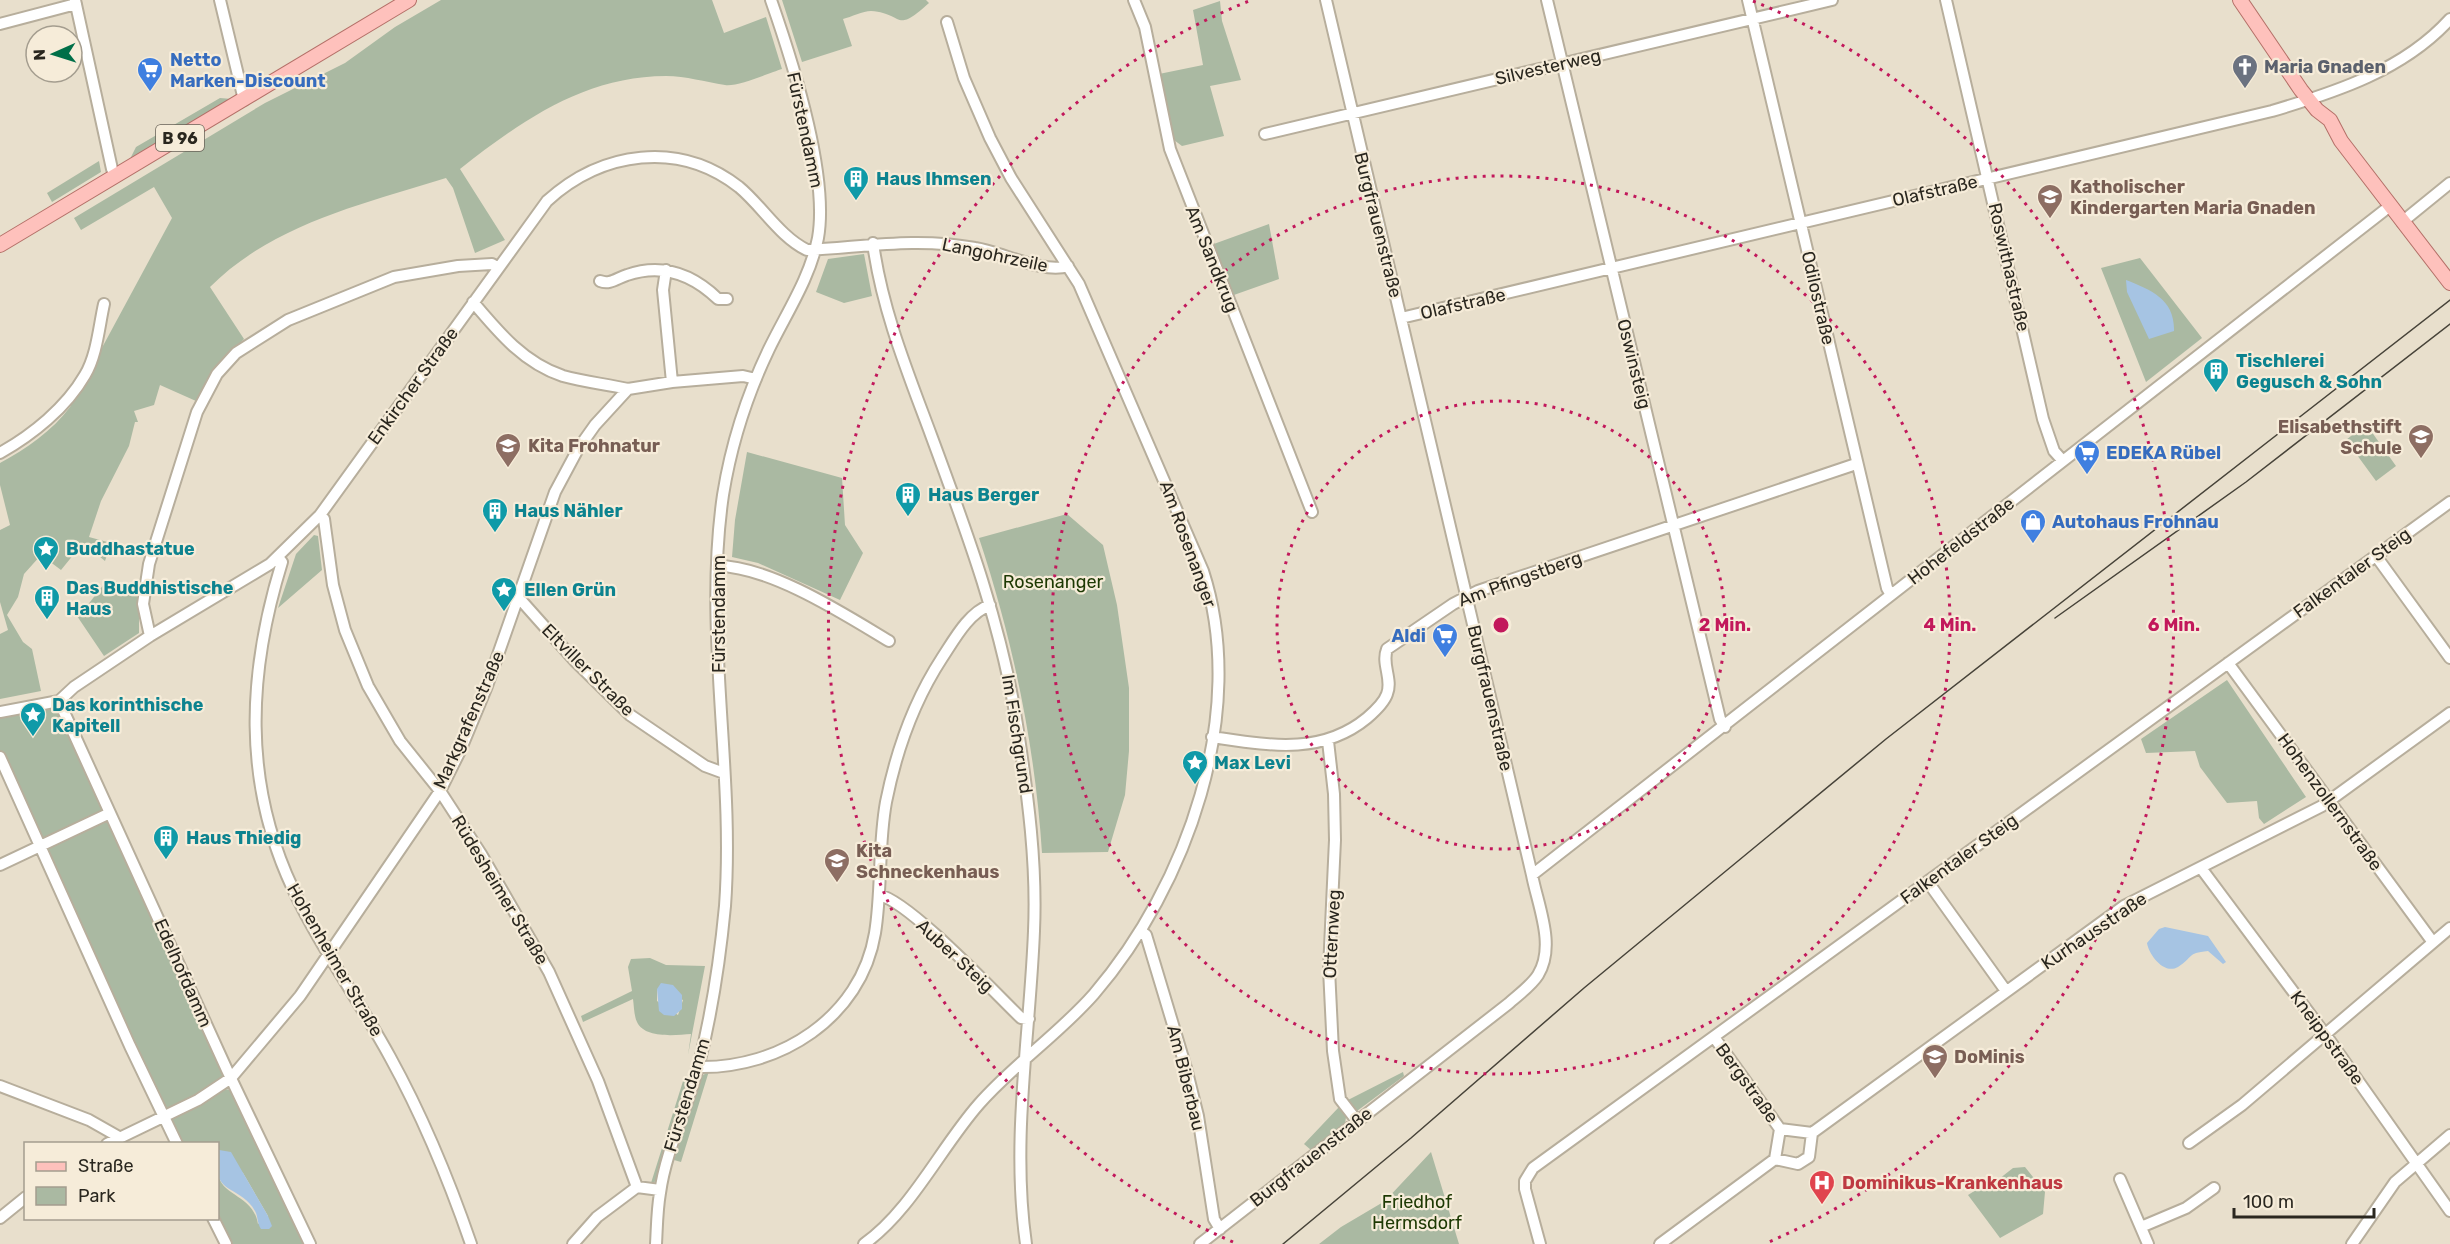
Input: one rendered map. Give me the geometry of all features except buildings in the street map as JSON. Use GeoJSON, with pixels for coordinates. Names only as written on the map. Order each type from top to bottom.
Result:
{"type":"FeatureCollection","features":[{"type":"Feature","properties":{"kind":"main road","name":"B 96"},"geometry":{"type":"LineString","coordinates":[[0,245],[409,0]]}},
{"type":"Feature","properties":{"kind":"main road"},"geometry":{"type":"LineString","coordinates":[[2240,0],[2313,105],[2330,120],[2336,135],[2450,283]]}},
{"type":"Feature","properties":{"kind":"street"},"geometry":{"type":"LineString","coordinates":[[220,0],[244,100]]}},
{"type":"Feature","properties":{"kind":"street","name":"Fürstendamm"},"geometry":{"type":"LineString","coordinates":[[656,1244],[660,1190],[699,1067],[716,980],[725,903],[727,836],[717,566],[729,462],[756,379],[798,296],[818,237],[820,199],[811,144],[792,65],[771,0]]}},
{"type":"Feature","properties":{"kind":"street","name":"Am Sandkrug"},"geometry":{"type":"LineString","coordinates":[[1134,0],[1144,27],[1170,149],[1312,512]]}},
{"type":"Feature","properties":{"kind":"street","name":"Burgfrauenstraße"},"geometry":{"type":"LineString","coordinates":[[1200,1244],[1509,1004],[1538,975],[1545,955],[1545,937],[1532,875],[1326,0]]}},
{"type":"Feature","properties":{"kind":"street","name":"Oswinsteig"},"geometry":{"type":"LineString","coordinates":[[1547,0],[1720,720],[1725,727]]}},
{"type":"Feature","properties":{"kind":"street","name":"Odilostraße"},"geometry":{"type":"LineString","coordinates":[[1748,0],[1856,464],[1887,588],[1892,595]]}},
{"type":"Feature","properties":{"kind":"street","name":"Silvesterweg"},"geometry":{"type":"LineString","coordinates":[[1265,134],[1832,0]]}},
{"type":"Feature","properties":{"kind":"street","name":"Roswithastraße"},"geometry":{"type":"LineString","coordinates":[[1946,0],[2043,419],[2054,451],[2063,461]]}},
{"type":"Feature","properties":{"kind":"street"},"geometry":{"type":"LineString","coordinates":[[0,24],[75,2],[116,177]]}},
{"type":"Feature","properties":{"kind":"street","name":"Olafstraße"},"geometry":{"type":"LineString","coordinates":[[1401,318],[2272,111],[2313,105],[2395,64],[2419,47],[2450,19]]}},
{"type":"Feature","properties":{"kind":"street","name":"Am Rosenanger"},"geometry":{"type":"LineString","coordinates":[[864,1244],[912,1195],[969,1115],[1026,1057],[1092,996],[1116,967],[1140,931],[1158,901],[1187,836],[1207,770],[1212,737],[1217,666],[1212,598],[1108,345],[1079,284],[1011,178],[990,138],[964,78],[947,22]]}},
{"type":"Feature","properties":{"kind":"street","name":"Enkircher Straße"},"geometry":{"type":"LineString","coordinates":[[0,712],[59,701],[74,687],[150,636],[244,581],[278,557],[320,515],[497,267],[547,201],[562,187],[606,163],[650,156],[675,158],[700,164],[724,176],[740,188],[802,248],[815,249]]}},
{"type":"Feature","properties":{"kind":"street"},"geometry":{"type":"LineString","coordinates":[[2402,222],[2450,183]]}},
{"type":"Feature","properties":{"kind":"street","name":"Hohefeldstraße"},"geometry":{"type":"LineString","coordinates":[[1532,875],[1725,727],[2390,206]]}},
{"type":"Feature","properties":{"kind":"street","name":"Langohrzeile"},"geometry":{"type":"LineString","coordinates":[[815,249],[873,243],[946,243],[978,248],[1046,267],[1068,267]]}},
{"type":"Feature","properties":{"kind":"street","name":"Im Fischgrund"},"geometry":{"type":"LineString","coordinates":[[873,243],[886,303],[902,358],[971,543],[990,605],[1018,728],[1030,821],[1034,928],[1020,1135],[1026,1244]]}},
{"type":"Feature","properties":{"kind":"street"},"geometry":{"type":"LineString","coordinates":[[150,636],[143,604],[149,564],[197,412],[218,374],[236,353],[270,329],[302,312],[394,277],[458,266],[492,264],[497,267]]}},
{"type":"Feature","properties":{"kind":"street"},"geometry":{"type":"LineString","coordinates":[[666,270],[663,290],[672,382]]}},
{"type":"Feature","properties":{"kind":"street"},"geometry":{"type":"LineString","coordinates":[[600,281],[608,283],[634,273],[666,270],[700,282],[718,299],[727,299]]}},
{"type":"Feature","properties":{"kind":"street"},"geometry":{"type":"LineString","coordinates":[[473,302],[514,348],[561,375],[628,389],[672,382],[743,376],[756,379]]}},
{"type":"Feature","properties":{"kind":"street"},"geometry":{"type":"LineString","coordinates":[[0,453],[37,428],[63,403],[85,376],[104,304]]}},
{"type":"Feature","properties":{"kind":"street","name":"Markgrafenstraße"},"geometry":{"type":"LineString","coordinates":[[109,1142],[219,1088],[231,1078],[300,996],[440,791],[474,718],[519,598],[540,530],[566,469],[595,425],[628,389]]}},
{"type":"Feature","properties":{"kind":"street","name":"Am Pfingstberg"},"geometry":{"type":"LineString","coordinates":[[1212,737],[1289,746],[1328,741],[1355,728],[1386,697],[1389,689],[1384,657],[1387,649],[1466,597],[1856,464]]}},
{"type":"Feature","properties":{"kind":"street","name":"Falkentaler Steig"},"geometry":{"type":"LineString","coordinates":[[1540,1244],[1525,1189],[1525,1181],[1533,1168],[2450,502]]}},
{"type":"Feature","properties":{"kind":"street","name":"Rüdesheimer Straße"},"geometry":{"type":"LineString","coordinates":[[320,515],[324,519],[333,585],[357,664],[400,741],[440,791],[482,854],[553,980],[598,1081],[637,1187]]}},
{"type":"Feature","properties":{"kind":"street"},"geometry":{"type":"LineString","coordinates":[[2376,556],[2450,658]]}},
{"type":"Feature","properties":{"kind":"street","name":"Hohenheimer Straße"},"geometry":{"type":"LineString","coordinates":[[278,557],[282,562],[266,615],[258,663],[255,708],[257,763],[264,804],[279,858],[301,906],[373,1026],[411,1098],[448,1181],[471,1244]]}},
{"type":"Feature","properties":{"kind":"street"},"geometry":{"type":"LineString","coordinates":[[717,566],[736,567],[781,584],[828,606],[889,641]]}},
{"type":"Feature","properties":{"kind":"street","name":"Eltviller Straße"},"geometry":{"type":"LineString","coordinates":[[519,598],[576,662],[630,715],[705,766],[724,773]]}},
{"type":"Feature","properties":{"kind":"street"},"geometry":{"type":"LineString","coordinates":[[699,1067],[722,1067],[762,1059],[800,1042],[818,1029],[847,997],[865,965],[875,936],[880,843],[886,802],[905,734],[936,668],[950,646],[971,618],[982,608],[990,605]]}},
{"type":"Feature","properties":{"kind":"street","name":"Hohenzollernstraße"},"geometry":{"type":"LineString","coordinates":[[2228,663],[2432,941]]}},
{"type":"Feature","properties":{"kind":"street","name":"Edelhofdamm"},"geometry":{"type":"LineString","coordinates":[[59,701],[231,1078],[310,1244]]}},
{"type":"Feature","properties":{"kind":"street","name":"Kurhausstraße"},"geometry":{"type":"LineString","coordinates":[[1812,1133],[2124,906],[2329,801],[2450,713]]}},
{"type":"Feature","properties":{"kind":"street","name":"Otternweg"},"geometry":{"type":"LineString","coordinates":[[1328,741],[1334,794],[1335,840],[1329,969],[1333,1051],[1340,1099],[1357,1121]]}},
{"type":"Feature","properties":{"kind":"street"},"geometry":{"type":"LineString","coordinates":[[0,757],[177,1142]]}},
{"type":"Feature","properties":{"kind":"street"},"geometry":{"type":"LineString","coordinates":[[0,864],[110,813]]}},
{"type":"Feature","properties":{"kind":"street","name":"Kneippstraße"},"geometry":{"type":"LineString","coordinates":[[2201,868],[2324,1034],[2450,1211]]}},
{"type":"Feature","properties":{"kind":"street"},"geometry":{"type":"LineString","coordinates":[[1928,882],[2006,991]]}},
{"type":"Feature","properties":{"kind":"street","name":"Auber Steig"},"geometry":{"type":"LineString","coordinates":[[879,895],[887,897],[920,922],[1021,1018],[1029,1019]]}},
{"type":"Feature","properties":{"kind":"street"},"geometry":{"type":"LineString","coordinates":[[2189,1143],[2242,1106],[2450,927]]}},
{"type":"Feature","properties":{"kind":"street","name":"Am Biberbau"},"geometry":{"type":"LineString","coordinates":[[1140,931],[1146,935],[1186,1068],[1197,1116],[1214,1219],[1220,1229]]}},
{"type":"Feature","properties":{"kind":"street","name":"Bergstraße"},"geometry":{"type":"LineString","coordinates":[[1714,1037],[1780,1129]]}},
{"type":"Feature","properties":{"kind":"street"},"geometry":{"type":"LineString","coordinates":[[0,1086],[89,1119],[119,1137]]}},
{"type":"Feature","properties":{"kind":"street"},"geometry":{"type":"LineString","coordinates":[[1660,1244],[1775,1159],[1780,1129],[1812,1133],[1809,1157],[1798,1164],[1775,1159]]}},
{"type":"Feature","properties":{"kind":"street"},"geometry":{"type":"LineString","coordinates":[[2352,1244],[2395,1182],[2450,1135]]}},
{"type":"Feature","properties":{"kind":"street"},"geometry":{"type":"LineString","coordinates":[[2121,1179],[2148,1244]]}},
{"type":"Feature","properties":{"kind":"street"},"geometry":{"type":"LineString","coordinates":[[573,1244],[597,1217],[637,1187],[660,1190]]}},
{"type":"Feature","properties":{"kind":"street"},"geometry":{"type":"LineString","coordinates":[[2141,1227],[2186,1208],[2214,1188]]}},
{"type":"Feature","properties":{"kind":"street"},"geometry":{"type":"LineString","coordinates":[[0,1218],[24,1199]]}},
{"type":"Feature","properties":{"kind":"street"},"geometry":{"type":"LineString","coordinates":[[214,1220],[226,1244]]}},
{"type":"Feature","properties":{"kind":"green space"},"geometry":{"type":"Polygon","coordinates":[[[441,0],[712,0],[724,33],[766,17],[782,69],[730,85],[673,76],[636,78],[581,93],[531,118],[460,169],[505,240],[475,253],[453,188],[446,178],[351,207],[320,219],[262,247],[235,265],[210,287],[244,339],[212,372],[196,401],[160,385],[154,405],[134,411],[138,422],[135,422],[129,446],[101,501],[89,537],[111,543],[105,561],[83,543],[61,570],[41,555],[24,574],[18,597],[7,615],[23,642],[32,649],[41,691],[0,699],[0,634],[8,630],[0,602],[0,530],[10,525],[0,485],[0,463],[38,439],[70,407],[172,218],[154,187],[81,230],[74,218],[265,103],[345,63],[395,27],[441,0]]]}},
{"type":"Feature","properties":{"kind":"green space"},"geometry":{"type":"Polygon","coordinates":[[[782,0],[926,0],[929,3],[918,13],[904,20],[871,11],[843,19],[852,46],[802,62],[782,0]]]}},
{"type":"Feature","properties":{"kind":"green space"},"geometry":{"type":"Polygon","coordinates":[[[1220,1],[1222,21],[1241,80],[1210,86],[1224,136],[1182,146],[1174,140],[1159,74],[1203,65],[1193,10],[1220,1]]]}},
{"type":"Feature","properties":{"kind":"green space"},"geometry":{"type":"Polygon","coordinates":[[[220,98],[232,99],[128,163],[136,147],[220,98]]]}},
{"type":"Feature","properties":{"kind":"green space"},"geometry":{"type":"Polygon","coordinates":[[[99,161],[101,172],[52,202],[47,193],[99,161]]]}},
{"type":"Feature","properties":{"kind":"green space"},"geometry":{"type":"Polygon","coordinates":[[[1269,224],[1279,279],[1231,296],[1211,245],[1269,224]]]}},
{"type":"Feature","properties":{"kind":"green space"},"geometry":{"type":"Polygon","coordinates":[[[864,254],[872,296],[844,303],[816,292],[828,259],[864,254]]]}},
{"type":"Feature","properties":{"kind":"green space"},"geometry":{"type":"Polygon","coordinates":[[[2140,258],[2202,338],[2146,382],[2101,268],[2140,258]]]}},
{"type":"Feature","properties":{"kind":"green space"},"geometry":{"type":"Polygon","coordinates":[[[2366,424],[2396,466],[2376,481],[2346,440],[2366,424]]]}},
{"type":"Feature","properties":{"kind":"green space"},"geometry":{"type":"Polygon","coordinates":[[[747,452],[842,478],[845,525],[863,553],[840,600],[758,563],[732,557],[735,520],[747,452]]]}},
{"type":"Feature","properties":{"kind":"green space","name":"Rosenanger"},"geometry":{"type":"Polygon","coordinates":[[[1067,514],[1103,545],[1117,605],[1129,688],[1129,751],[1125,795],[1108,852],[1042,853],[1034,773],[1021,694],[1002,615],[979,538],[1067,514]]]}},
{"type":"Feature","properties":{"kind":"green space"},"geometry":{"type":"Polygon","coordinates":[[[314,535],[318,536],[322,570],[278,608],[296,554],[314,535]]]}},
{"type":"Feature","properties":{"kind":"green space"},"geometry":{"type":"Polygon","coordinates":[[[108,579],[139,589],[139,633],[104,656],[77,616],[76,606],[83,611],[108,579]]]}},
{"type":"Feature","properties":{"kind":"green space"},"geometry":{"type":"Polygon","coordinates":[[[2227,680],[2306,797],[2264,824],[2259,818],[2257,801],[2227,803],[2200,767],[2195,751],[2146,753],[2141,739],[2227,680]]]}},
{"type":"Feature","properties":{"kind":"green space"},"geometry":{"type":"Polygon","coordinates":[[[56,707],[102,809],[41,839],[0,753],[0,718],[15,712],[56,707]]]}},
{"type":"Feature","properties":{"kind":"green space"},"geometry":{"type":"Polygon","coordinates":[[[105,821],[110,825],[223,1075],[215,1086],[169,1109],[164,1109],[45,849],[105,821]]]}},
{"type":"Feature","properties":{"kind":"green space"},"geometry":{"type":"Polygon","coordinates":[[[650,958],[666,965],[705,966],[688,1055],[691,1034],[661,1035],[647,1031],[637,1022],[633,999],[583,1022],[581,1016],[632,991],[628,967],[631,959],[650,958]],[[657,989],[657,1001],[678,1015],[683,1000],[657,989]]]}},
{"type":"Feature","properties":{"kind":"green space"},"geometry":{"type":"Polygon","coordinates":[[[709,1071],[681,1162],[674,1160],[702,1076],[709,1071]]]}},
{"type":"Feature","properties":{"kind":"green space"},"geometry":{"type":"Polygon","coordinates":[[[1403,1072],[1404,1076],[1357,1111],[1346,1101],[1403,1072]]]}},
{"type":"Feature","properties":{"kind":"green space"},"geometry":{"type":"Polygon","coordinates":[[[684,1078],[689,1080],[657,1181],[651,1183],[684,1078]]]}},
{"type":"Feature","properties":{"kind":"green space"},"geometry":{"type":"Polygon","coordinates":[[[225,1089],[231,1090],[305,1244],[227,1244],[219,1220],[219,1177],[225,1187],[250,1207],[258,1224],[268,1216],[243,1173],[219,1150],[219,1142],[179,1142],[169,1119],[225,1089]]]}},
{"type":"Feature","properties":{"kind":"green space"},"geometry":{"type":"Polygon","coordinates":[[[1339,1107],[1346,1117],[1345,1124],[1311,1150],[1304,1144],[1339,1107]]]}},
{"type":"Feature","properties":{"kind":"green space","name":"Friedhof Hermsdorf"},"geometry":{"type":"Polygon","coordinates":[[[1431,1152],[1459,1244],[1319,1244],[1341,1227],[1385,1201],[1431,1152]]]}},
{"type":"Feature","properties":{"kind":"green space"},"geometry":{"type":"Polygon","coordinates":[[[2025,1167],[2045,1192],[2043,1214],[2000,1238],[1968,1195],[1984,1185],[1990,1186],[2013,1168],[2025,1167]]]}},
{"type":"Feature","properties":{"kind":"water"},"geometry":{"type":"Polygon","coordinates":[[[2126,280],[2153,292],[2166,304],[2171,311],[2174,331],[2149,339],[2127,292],[2126,280]]]}},
{"type":"Feature","properties":{"kind":"water"},"geometry":{"type":"Polygon","coordinates":[[[2165,927],[2208,936],[2226,962],[2223,964],[2208,951],[2193,955],[2173,969],[2163,966],[2154,958],[2147,943],[2159,929],[2165,927]]]}},
{"type":"Feature","properties":{"kind":"water"},"geometry":{"type":"Polygon","coordinates":[[[661,983],[673,985],[682,995],[682,1009],[674,1016],[664,1015],[659,1011],[657,989],[661,983]]]}},
{"type":"Feature","properties":{"kind":"water"},"geometry":{"type":"Polygon","coordinates":[[[219,1150],[231,1152],[272,1226],[269,1229],[261,1229],[256,1213],[249,1203],[222,1182],[219,1177],[219,1150]]]}},
{"type":"Feature","properties":{"kind":"tram line"},"geometry":{"type":"LineString","coordinates":[[1283,1244],[1411,1138],[1584,988],[1886,739],[2450,300]]}},
{"type":"Feature","properties":{"kind":"tram line"},"geometry":{"type":"LineString","coordinates":[[2055,618],[2246,482],[2450,324]]}},
{"type":"Feature","properties":{"kind":"place","name":"Maria Gnaden"},"geometry":{"type":"Point","coordinates":[2245,90]}},
{"type":"Feature","properties":{"kind":"place","name":"Netto Marken-Discount"},"geometry":{"type":"Point","coordinates":[150,93]}},
{"type":"Feature","properties":{"kind":"place","name":"Haus Ihmsen"},"geometry":{"type":"Point","coordinates":[856,202]}},
{"type":"Feature","properties":{"kind":"place","name":"Katholischer Kindergarten Maria Gnaden"},"geometry":{"type":"Point","coordinates":[2050,220]}},
{"type":"Feature","properties":{"kind":"place","name":"Tischlerei Gegusch & Sohn"},"geometry":{"type":"Point","coordinates":[2216,394]}},
{"type":"Feature","properties":{"kind":"place","name":"Elisabethstift Schule"},"geometry":{"type":"Point","coordinates":[2421,460]}},
{"type":"Feature","properties":{"kind":"place","name":"Kita Frohnatur"},"geometry":{"type":"Point","coordinates":[508,469]}},
{"type":"Feature","properties":{"kind":"place","name":"EDEKA Rübel"},"geometry":{"type":"Point","coordinates":[2087,476]}},
{"type":"Feature","properties":{"kind":"place","name":"Haus Berger"},"geometry":{"type":"Point","coordinates":[908,518]}},
{"type":"Feature","properties":{"kind":"place","name":"Haus Nähler"},"geometry":{"type":"Point","coordinates":[495,534]}},
{"type":"Feature","properties":{"kind":"place","name":"Autohaus Frohnau"},"geometry":{"type":"Point","coordinates":[2033,545]}},
{"type":"Feature","properties":{"kind":"place","name":"Buddhastatue"},"geometry":{"type":"Point","coordinates":[46,572]}},
{"type":"Feature","properties":{"kind":"place","name":"Ellen Grün"},"geometry":{"type":"Point","coordinates":[504,613]}},
{"type":"Feature","properties":{"kind":"place","name":"Das Buddhistische Haus"},"geometry":{"type":"Point","coordinates":[47,621]}},
{"type":"Feature","properties":{"kind":"place","name":"Aldi"},"geometry":{"type":"Point","coordinates":[1445,659]}},
{"type":"Feature","properties":{"kind":"place","name":"Das korinthische Kapitell"},"geometry":{"type":"Point","coordinates":[33,738]}},
{"type":"Feature","properties":{"kind":"place","name":"Max Levi"},"geometry":{"type":"Point","coordinates":[1195,786]}},
{"type":"Feature","properties":{"kind":"place","name":"Haus Thiedig"},"geometry":{"type":"Point","coordinates":[166,861]}},
{"type":"Feature","properties":{"kind":"place","name":"Kita Schneckenhaus"},"geometry":{"type":"Point","coordinates":[837,884]}},
{"type":"Feature","properties":{"kind":"place","name":"DoMinis"},"geometry":{"type":"Point","coordinates":[1935,1080]}},
{"type":"Feature","properties":{"kind":"place","name":"Dominikus-Krankenhaus"},"geometry":{"type":"Point","coordinates":[1822,1206]}}]}
